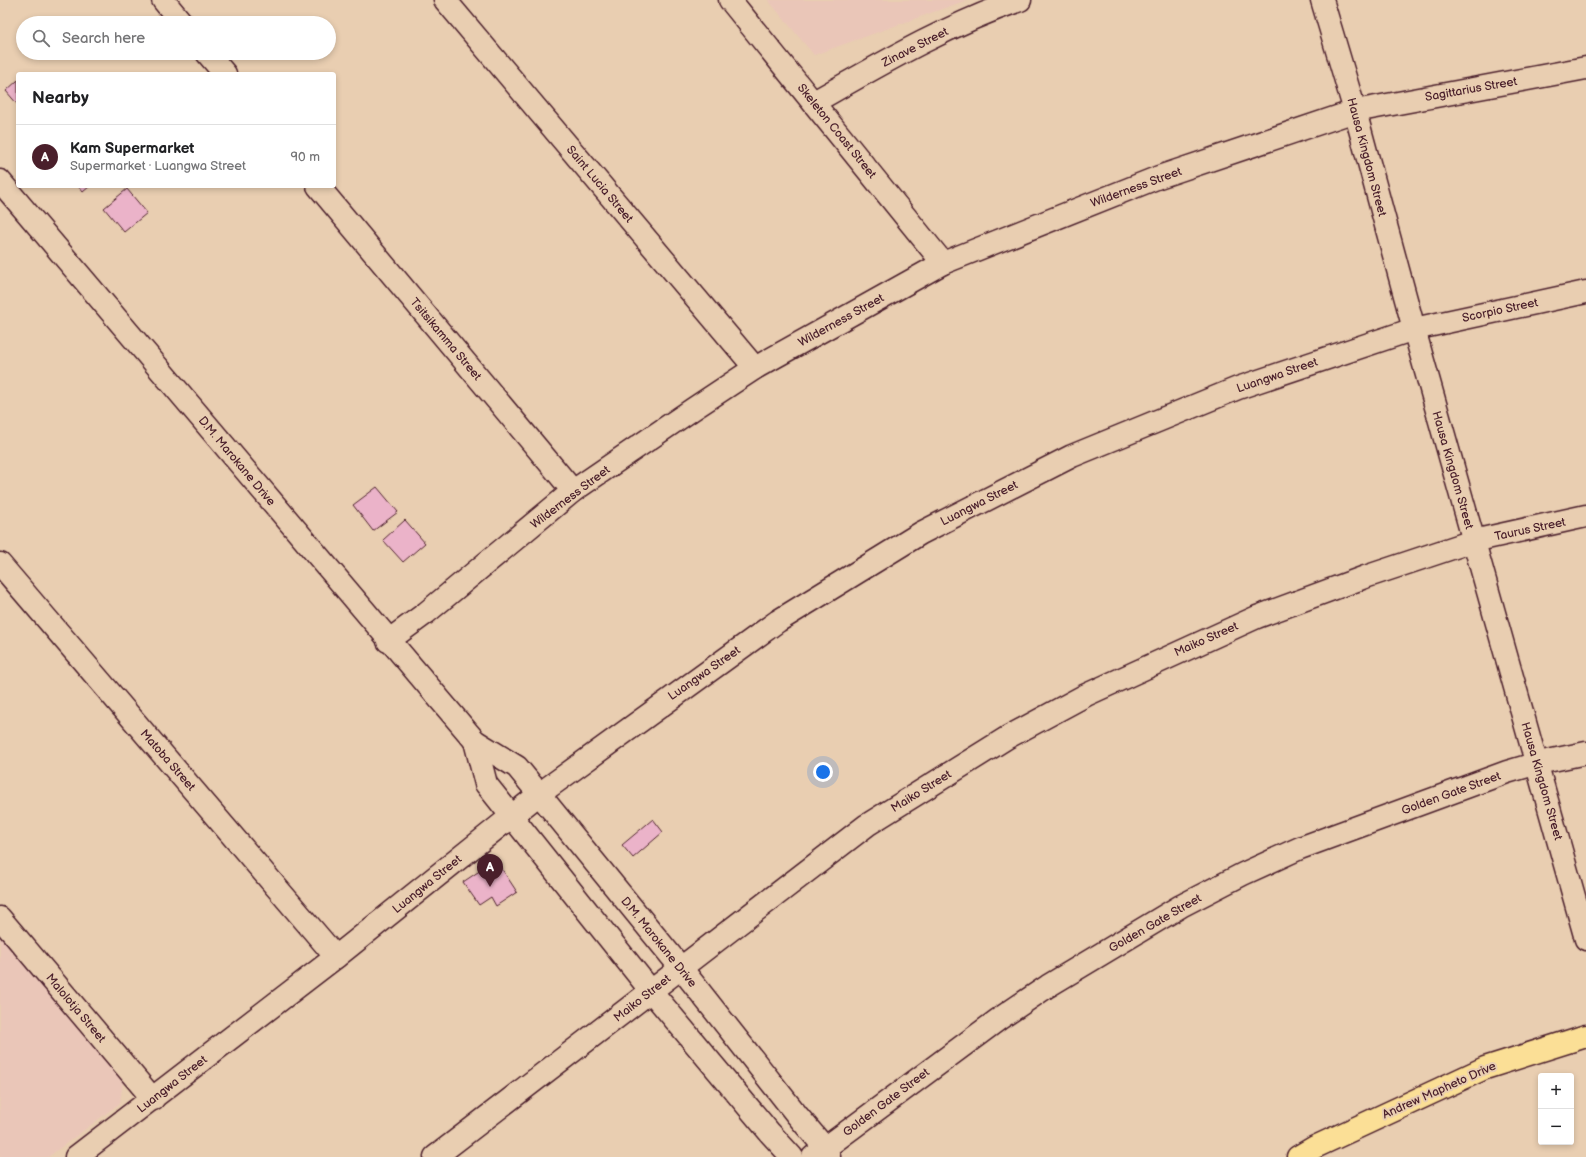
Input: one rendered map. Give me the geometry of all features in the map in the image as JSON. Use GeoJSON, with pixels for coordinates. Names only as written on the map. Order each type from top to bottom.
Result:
{"type":"FeatureCollection","features":[{"type":"Feature","properties":{"kind":"main road","name":"Andrew Mapheto Drive"},"geometry":{"type":"LineString","coordinates":[[1298,1157],[1315,1147],[1485,1068],[1586,1036]]}},
{"type":"Feature","properties":{"kind":"street"},"geometry":{"type":"LineString","coordinates":[[163,0],[176,16]]}},
{"type":"Feature","properties":{"kind":"street","name":"Saint Lucia Street"},"geometry":{"type":"LineString","coordinates":[[445,0],[755,368]]}},
{"type":"Feature","properties":{"kind":"street","name":"Skeleton Coast Street"},"geometry":{"type":"LineString","coordinates":[[730,0],[943,263]]}},
{"type":"Feature","properties":{"kind":"street","name":"Zinave Street"},"geometry":{"type":"LineString","coordinates":[[814,102],[909,48],[986,12],[1020,0]]}},
{"type":"Feature","properties":{"kind":"street","name":"Hausa Kingdom Street"},"geometry":{"type":"LineString","coordinates":[[1322,0],[1355,111],[1473,541],[1538,763],[1586,939]]}},
{"type":"Feature","properties":{"kind":"street"},"geometry":{"type":"LineString","coordinates":[[213,60],[222,72]]}},
{"type":"Feature","properties":{"kind":"street","name":"Sagittarius Street"},"geometry":{"type":"LineString","coordinates":[[1355,111],[1586,68]]}},
{"type":"Feature","properties":{"kind":"street","name":"Wilderness Street"},"geometry":{"type":"LineString","coordinates":[[388,641],[426,613],[573,491],[755,368],[943,263],[1159,177],[1355,111]]}},
{"type":"Feature","properties":{"kind":"street","name":"D.M. Marokane Drive"},"geometry":{"type":"LineString","coordinates":[[0,181],[388,641],[475,741],[517,767],[538,795],[681,968],[797,1115],[822,1154]]}},
{"type":"Feature","properties":{"kind":"street","name":"Tsitsikamma Street"},"geometry":{"type":"LineString","coordinates":[[320,188],[573,491]]}},
{"type":"Feature","properties":{"kind":"street","name":"Scorpio Street"},"geometry":{"type":"LineString","coordinates":[[1414,328],[1586,292]]}},
{"type":"Feature","properties":{"kind":"street","name":"Luangwa Street"},"geometry":{"type":"LineString","coordinates":[[76,1157],[336,957],[538,795],[778,621],[921,533],[1079,453],[1238,388],[1414,328]]}},
{"type":"Feature","properties":{"kind":"street","name":"Taurus Street"},"geometry":{"type":"LineString","coordinates":[[1473,541],[1586,516]]}},
{"type":"Feature","properties":{"kind":"street","name":"Maiko Street"},"geometry":{"type":"LineString","coordinates":[[435,1157],[867,825],[1008,737],[1086,695],[1257,617],[1365,577],[1473,541]]}},
{"type":"Feature","properties":{"kind":"street","name":"Matoba Street"},"geometry":{"type":"LineString","coordinates":[[0,564],[336,957]]}},
{"type":"Feature","properties":{"kind":"street","name":"D.M. Marokane Drive"},"geometry":{"type":"LineString","coordinates":[[475,741],[486,784],[651,991],[770,1133],[792,1157]]}},
{"type":"Feature","properties":{"kind":"street","name":"Golden Gate Street"},"geometry":{"type":"LineString","coordinates":[[822,1154],[999,1019],[1048,986],[1181,906],[1300,848],[1507,772],[1538,763],[1586,753]]}},
{"type":"Feature","properties":{"kind":"street","name":"Malolotja Street"},"geometry":{"type":"LineString","coordinates":[[0,918],[153,1099]]}},
{"type":"Feature","properties":{"kind":"shaded area"},"geometry":{"type":"Polygon","coordinates":[[[768,0],[967,0],[814,55],[768,0]]]}},
{"type":"Feature","properties":{"kind":"shaded area"},"geometry":{"type":"Polygon","coordinates":[[[0,935],[123,1081],[120,1103],[48,1157],[0,1157],[0,935]]]}},
{"type":"Feature","properties":{"kind":"building"},"geometry":{"type":"Polygon","coordinates":[[[16,82],[16,103],[6,91],[16,82]]]}},
{"type":"Feature","properties":{"kind":"building"},"geometry":{"type":"Polygon","coordinates":[[[80,188],[88,188],[83,192],[80,188]]]}},
{"type":"Feature","properties":{"kind":"building"},"geometry":{"type":"Polygon","coordinates":[[[127,189],[147,213],[124,232],[104,208],[127,189]]]}},
{"type":"Feature","properties":{"kind":"building"},"geometry":{"type":"Polygon","coordinates":[[[377,487],[398,512],[373,531],[353,505],[377,487]]]}},
{"type":"Feature","properties":{"kind":"building"},"geometry":{"type":"Polygon","coordinates":[[[405,520],[425,543],[403,562],[383,540],[405,520]]]}},
{"type":"Feature","properties":{"kind":"building"},"geometry":{"type":"Polygon","coordinates":[[[653,819],[663,832],[633,858],[622,845],[653,819]]]}},
{"type":"Feature","properties":{"kind":"building"},"geometry":{"type":"Polygon","coordinates":[[[496,860],[517,892],[496,906],[491,897],[479,905],[463,882],[496,860]]]}},
{"type":"Feature","properties":{"kind":"place","name":"Kam Supermarket"},"geometry":{"type":"Point","coordinates":[490,887]}}]}
